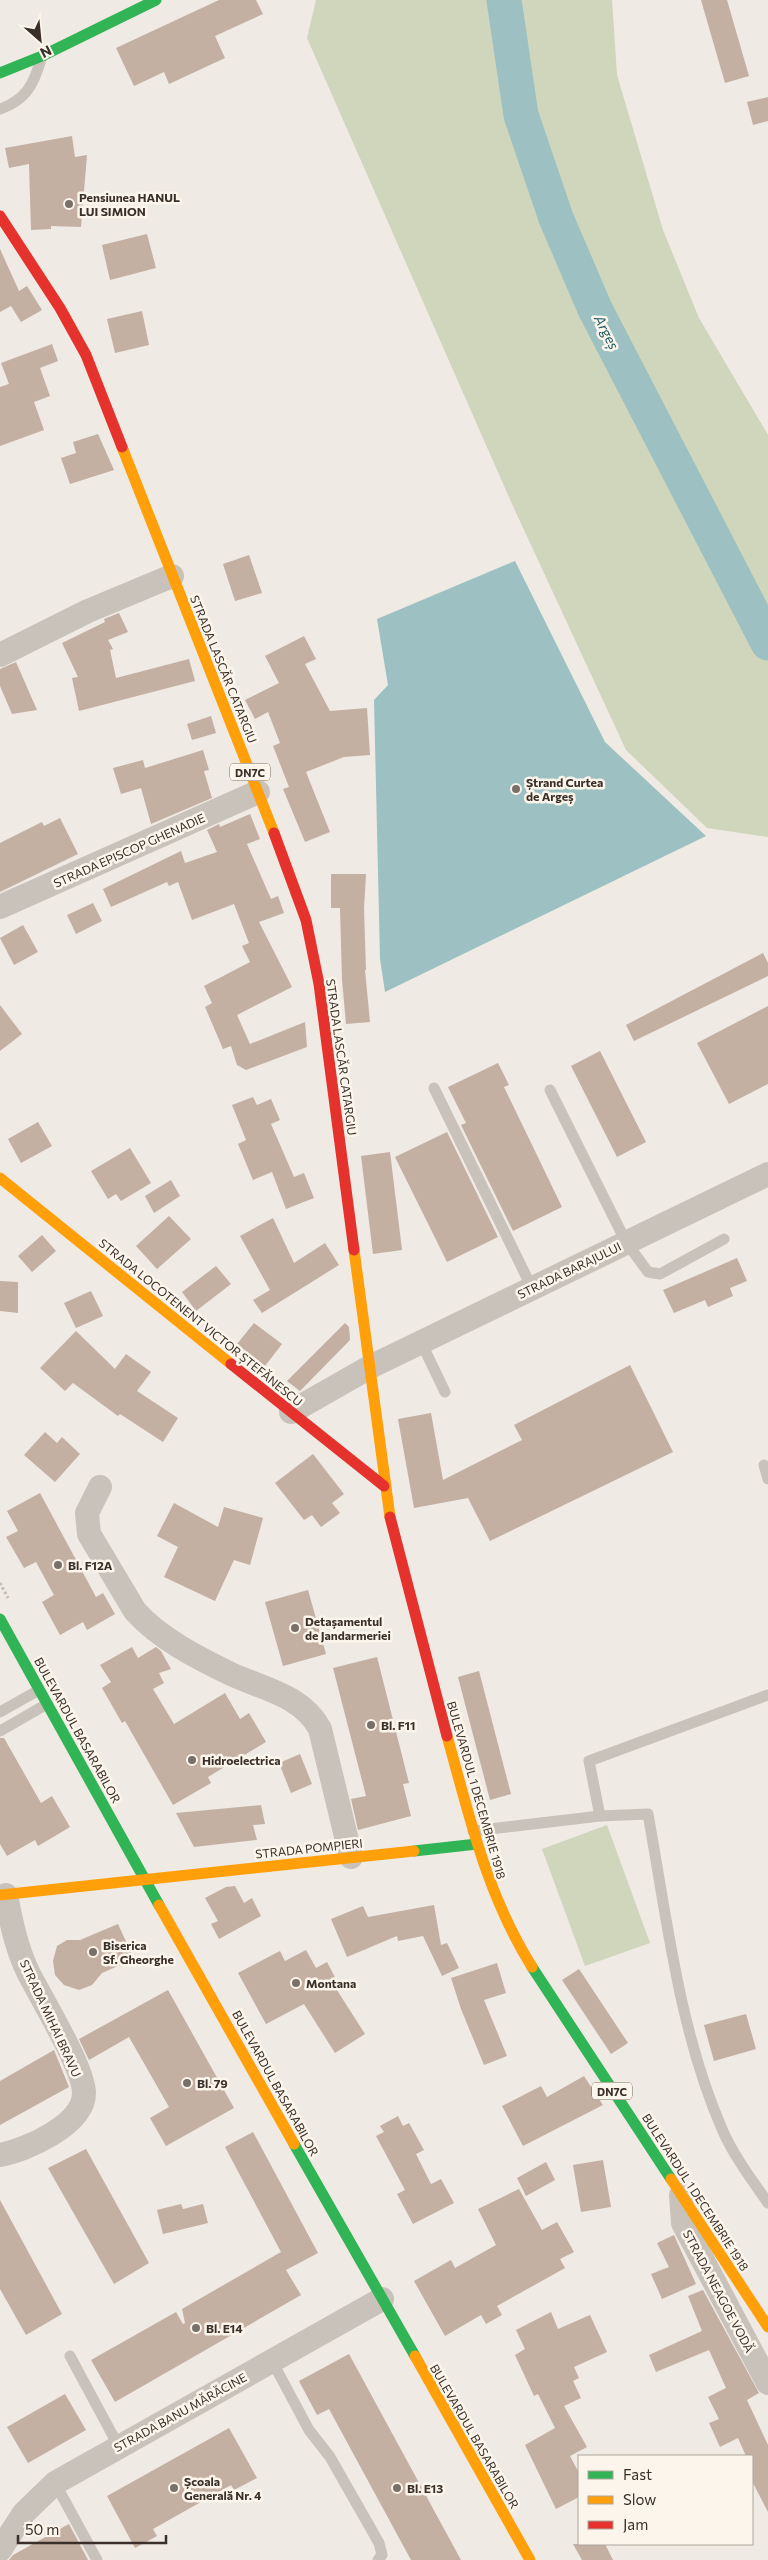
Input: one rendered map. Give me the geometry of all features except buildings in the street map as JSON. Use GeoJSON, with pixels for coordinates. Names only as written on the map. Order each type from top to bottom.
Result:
{"type":"FeatureCollection","features":[{"type":"Feature","properties":{"kind":"main road"},"geometry":{"type":"LineString","coordinates":[[2,74],[42,56],[128,7],[156,0]]}},
{"type":"Feature","properties":{"kind":"main road","name":"STRADA LASCĂR CATARGIU"},"geometry":{"type":"LineString","coordinates":[[1,218],[60,308],[86,355],[295,886],[314,951],[370,1368]]}},
{"type":"Feature","properties":{"kind":"main road","name":"STRADA LOCOTENENT VICTOR ȘTEFĂNESCU"},"geometry":{"type":"LineString","coordinates":[[0,1178],[384,1486]]}},
{"type":"Feature","properties":{"kind":"main road","name":"BULEVARDUL 1 DECEMBRIE 1918"},"geometry":{"type":"LineString","coordinates":[[370,1368],[384,1486],[405,1580],[473,1831],[509,1930],[768,2327]]}},
{"type":"Feature","properties":{"kind":"main road","name":"BULEVARDUL BASARABILOR"},"geometry":{"type":"LineString","coordinates":[[0,1619],[144,1879],[530,2560]]}},
{"type":"Feature","properties":{"kind":"main road","name":"STRADA POMPIERI"},"geometry":{"type":"LineString","coordinates":[[144,1879],[477,1844]]}},
{"type":"Feature","properties":{"kind":"main road","name":"STRADA MIHAI BRAVU"},"geometry":{"type":"LineString","coordinates":[[3,1895],[144,1879]]}},
{"type":"Feature","properties":{"kind":"street"},"geometry":{"type":"LineString","coordinates":[[0,655],[88,611],[172,576]]}},
{"type":"Feature","properties":{"kind":"street","name":"STRADA EPISCOP GHENADIE"},"geometry":{"type":"LineString","coordinates":[[0,908],[258,792]]}},
{"type":"Feature","properties":{"kind":"street","name":"STRADA BARAJULUI"},"geometry":{"type":"LineString","coordinates":[[291,1412],[421,1342],[768,1174]]}},
{"type":"Feature","properties":{"kind":"street"},"geometry":{"type":"LineString","coordinates":[[100,1487],[87,1513],[89,1534],[135,1611],[144,1621],[161,1634],[224,1670],[292,1700],[314,1718],[320,1729],[351,1857]]}},
{"type":"Feature","properties":{"kind":"street","name":"STRADA MIHAI BRAVU"},"geometry":{"type":"LineString","coordinates":[[0,2155],[18,2152],[62,2127],[78,2113],[84,2093],[79,2072],[24,1963],[3,1895]]}},
{"type":"Feature","properties":{"kind":"street","name":"STRADA NEAGOE VODĂ"},"geometry":{"type":"LineString","coordinates":[[681,2195],[683,2224],[768,2384]]}},
{"type":"Feature","properties":{"kind":"street","name":"STRADA BANU MĂRĂCINE"},"geometry":{"type":"LineString","coordinates":[[0,2550],[24,2513],[56,2484],[382,2299]]}},
{"type":"Feature","properties":{"kind":"lane"},"geometry":{"type":"LineString","coordinates":[[0,109],[24,95],[34,82],[42,56]]}},
{"type":"Feature","properties":{"kind":"lane"},"geometry":{"type":"LineString","coordinates":[[434,1088],[532,1288]]}},
{"type":"Feature","properties":{"kind":"lane"},"geometry":{"type":"LineString","coordinates":[[550,1090],[626,1242],[648,1272],[660,1274],[724,1239]]}},
{"type":"Feature","properties":{"kind":"lane"},"geometry":{"type":"LineString","coordinates":[[421,1342],[445,1392]]}},
{"type":"Feature","properties":{"kind":"lane"},"geometry":{"type":"LineString","coordinates":[[764,1465],[768,1479]]}},
{"type":"Feature","properties":{"kind":"lane"},"geometry":{"type":"LineString","coordinates":[[0,1712],[40,1690]]}},
{"type":"Feature","properties":{"kind":"lane"},"geometry":{"type":"LineString","coordinates":[[600,1816],[589,1761],[768,1695]]}},
{"type":"Feature","properties":{"kind":"lane"},"geometry":{"type":"LineString","coordinates":[[0,1731],[47,1704]]}},
{"type":"Feature","properties":{"kind":"lane"},"geometry":{"type":"LineString","coordinates":[[473,1831],[600,1816],[648,1814],[685,2015],[701,2072],[722,2130],[768,2203]]}},
{"type":"Feature","properties":{"kind":"lane"},"geometry":{"type":"LineString","coordinates":[[70,2356],[119,2447]]}},
{"type":"Feature","properties":{"kind":"lane"},"geometry":{"type":"LineString","coordinates":[[272,2361],[309,2430],[330,2457],[379,2543],[382,2555],[378,2560]]}},
{"type":"Feature","properties":{"kind":"lane"},"geometry":{"type":"LineString","coordinates":[[56,2484],[97,2560]]}},
{"type":"Feature","properties":{"kind":"green space"},"geometry":{"type":"Polygon","coordinates":[[[316,0],[612,0],[617,75],[663,230],[699,318],[768,435],[768,837],[707,828],[626,750],[512,504],[307,38],[316,0]]]}},
{"type":"Feature","properties":{"kind":"green space"},"geometry":{"type":"Polygon","coordinates":[[[607,1825],[650,1943],[585,1966],[542,1849],[607,1825]]]}},
{"type":"Feature","properties":{"kind":"water","name":"Ștrand Curtea de Argeș"},"geometry":{"type":"Polygon","coordinates":[[[515,561],[605,742],[706,836],[385,992],[380,959],[374,700],[388,685],[377,619],[515,561]]]}},
{"type":"Feature","properties":{"kind":"waterway","name":"Argeș"},"geometry":{"type":"LineString","coordinates":[[504,0],[521,115],[556,218],[595,309],[768,643]]}},
{"type":"Feature","properties":{"kind":"traffic: fast"},"geometry":{"type":"LineString","coordinates":[[0,73],[42,56],[156,0]]}},
{"type":"Feature","properties":{"kind":"traffic: fast"},"geometry":{"type":"LineString","coordinates":[[0,1619],[159,1905]]}},
{"type":"Feature","properties":{"kind":"traffic: fast"},"geometry":{"type":"LineString","coordinates":[[414,1851],[477,1844]]}},
{"type":"Feature","properties":{"kind":"traffic: fast"},"geometry":{"type":"LineString","coordinates":[[532,1967],[671,2179]]}},
{"type":"Feature","properties":{"kind":"traffic: fast"},"geometry":{"type":"LineString","coordinates":[[294,2144],[415,2356]]}},
{"type":"Feature","properties":{"kind":"traffic: slow"},"geometry":{"type":"LineString","coordinates":[[122,447],[274,833]]}},
{"type":"Feature","properties":{"kind":"traffic: slow"},"geometry":{"type":"LineString","coordinates":[[0,1178],[231,1364]]}},
{"type":"Feature","properties":{"kind":"traffic: slow"},"geometry":{"type":"LineString","coordinates":[[354,1250],[390,1517]]}},
{"type":"Feature","properties":{"kind":"traffic: slow"},"geometry":{"type":"LineString","coordinates":[[447,1736],[472,1826],[491,1883],[516,1939],[532,1967]]}},
{"type":"Feature","properties":{"kind":"traffic: slow"},"geometry":{"type":"LineString","coordinates":[[0,1895],[414,1851]]}},
{"type":"Feature","properties":{"kind":"traffic: slow"},"geometry":{"type":"LineString","coordinates":[[159,1905],[294,2144]]}},
{"type":"Feature","properties":{"kind":"traffic: slow"},"geometry":{"type":"LineString","coordinates":[[671,2179],[768,2327]]}},
{"type":"Feature","properties":{"kind":"traffic: slow"},"geometry":{"type":"LineString","coordinates":[[415,2356],[530,2560]]}},
{"type":"Feature","properties":{"kind":"traffic: jam"},"geometry":{"type":"LineString","coordinates":[[0,216],[60,308],[86,355],[122,447]]}},
{"type":"Feature","properties":{"kind":"traffic: jam"},"geometry":{"type":"LineString","coordinates":[[274,833],[306,920],[319,984],[354,1250]]}},
{"type":"Feature","properties":{"kind":"traffic: jam"},"geometry":{"type":"LineString","coordinates":[[231,1364],[384,1486]]}},
{"type":"Feature","properties":{"kind":"traffic: jam"},"geometry":{"type":"LineString","coordinates":[[390,1517],[447,1736]]}},
{"type":"Feature","properties":{"kind":"place","name":"Pensiunea HANUL LUI SIMION"},"geometry":{"type":"Point","coordinates":[69,204]}},
{"type":"Feature","properties":{"kind":"place","name":"Ștrand Curtea de Argeș"},"geometry":{"type":"Point","coordinates":[516,789]}},
{"type":"Feature","properties":{"kind":"place","name":"Bl. F12A"},"geometry":{"type":"Point","coordinates":[58,1565]}},
{"type":"Feature","properties":{"kind":"place","name":"Detașamentul de Jandarmeriei"},"geometry":{"type":"Point","coordinates":[295,1628]}},
{"type":"Feature","properties":{"kind":"place","name":"Bl. F11"},"geometry":{"type":"Point","coordinates":[371,1725]}},
{"type":"Feature","properties":{"kind":"place","name":"Hidroelectrica"},"geometry":{"type":"Point","coordinates":[192,1760]}},
{"type":"Feature","properties":{"kind":"place","name":"Biserica Sf. Gheorghe"},"geometry":{"type":"Point","coordinates":[93,1952]}},
{"type":"Feature","properties":{"kind":"place","name":"Montana"},"geometry":{"type":"Point","coordinates":[296,1983]}},
{"type":"Feature","properties":{"kind":"place","name":"Bl. 79"},"geometry":{"type":"Point","coordinates":[187,2083]}},
{"type":"Feature","properties":{"kind":"place","name":"Bl. E14"},"geometry":{"type":"Point","coordinates":[196,2328]}},
{"type":"Feature","properties":{"kind":"place","name":"Școala Generală Nr. 4"},"geometry":{"type":"Point","coordinates":[174,2488]}},
{"type":"Feature","properties":{"kind":"place","name":"Bl. E13"},"geometry":{"type":"Point","coordinates":[397,2488]}}]}
